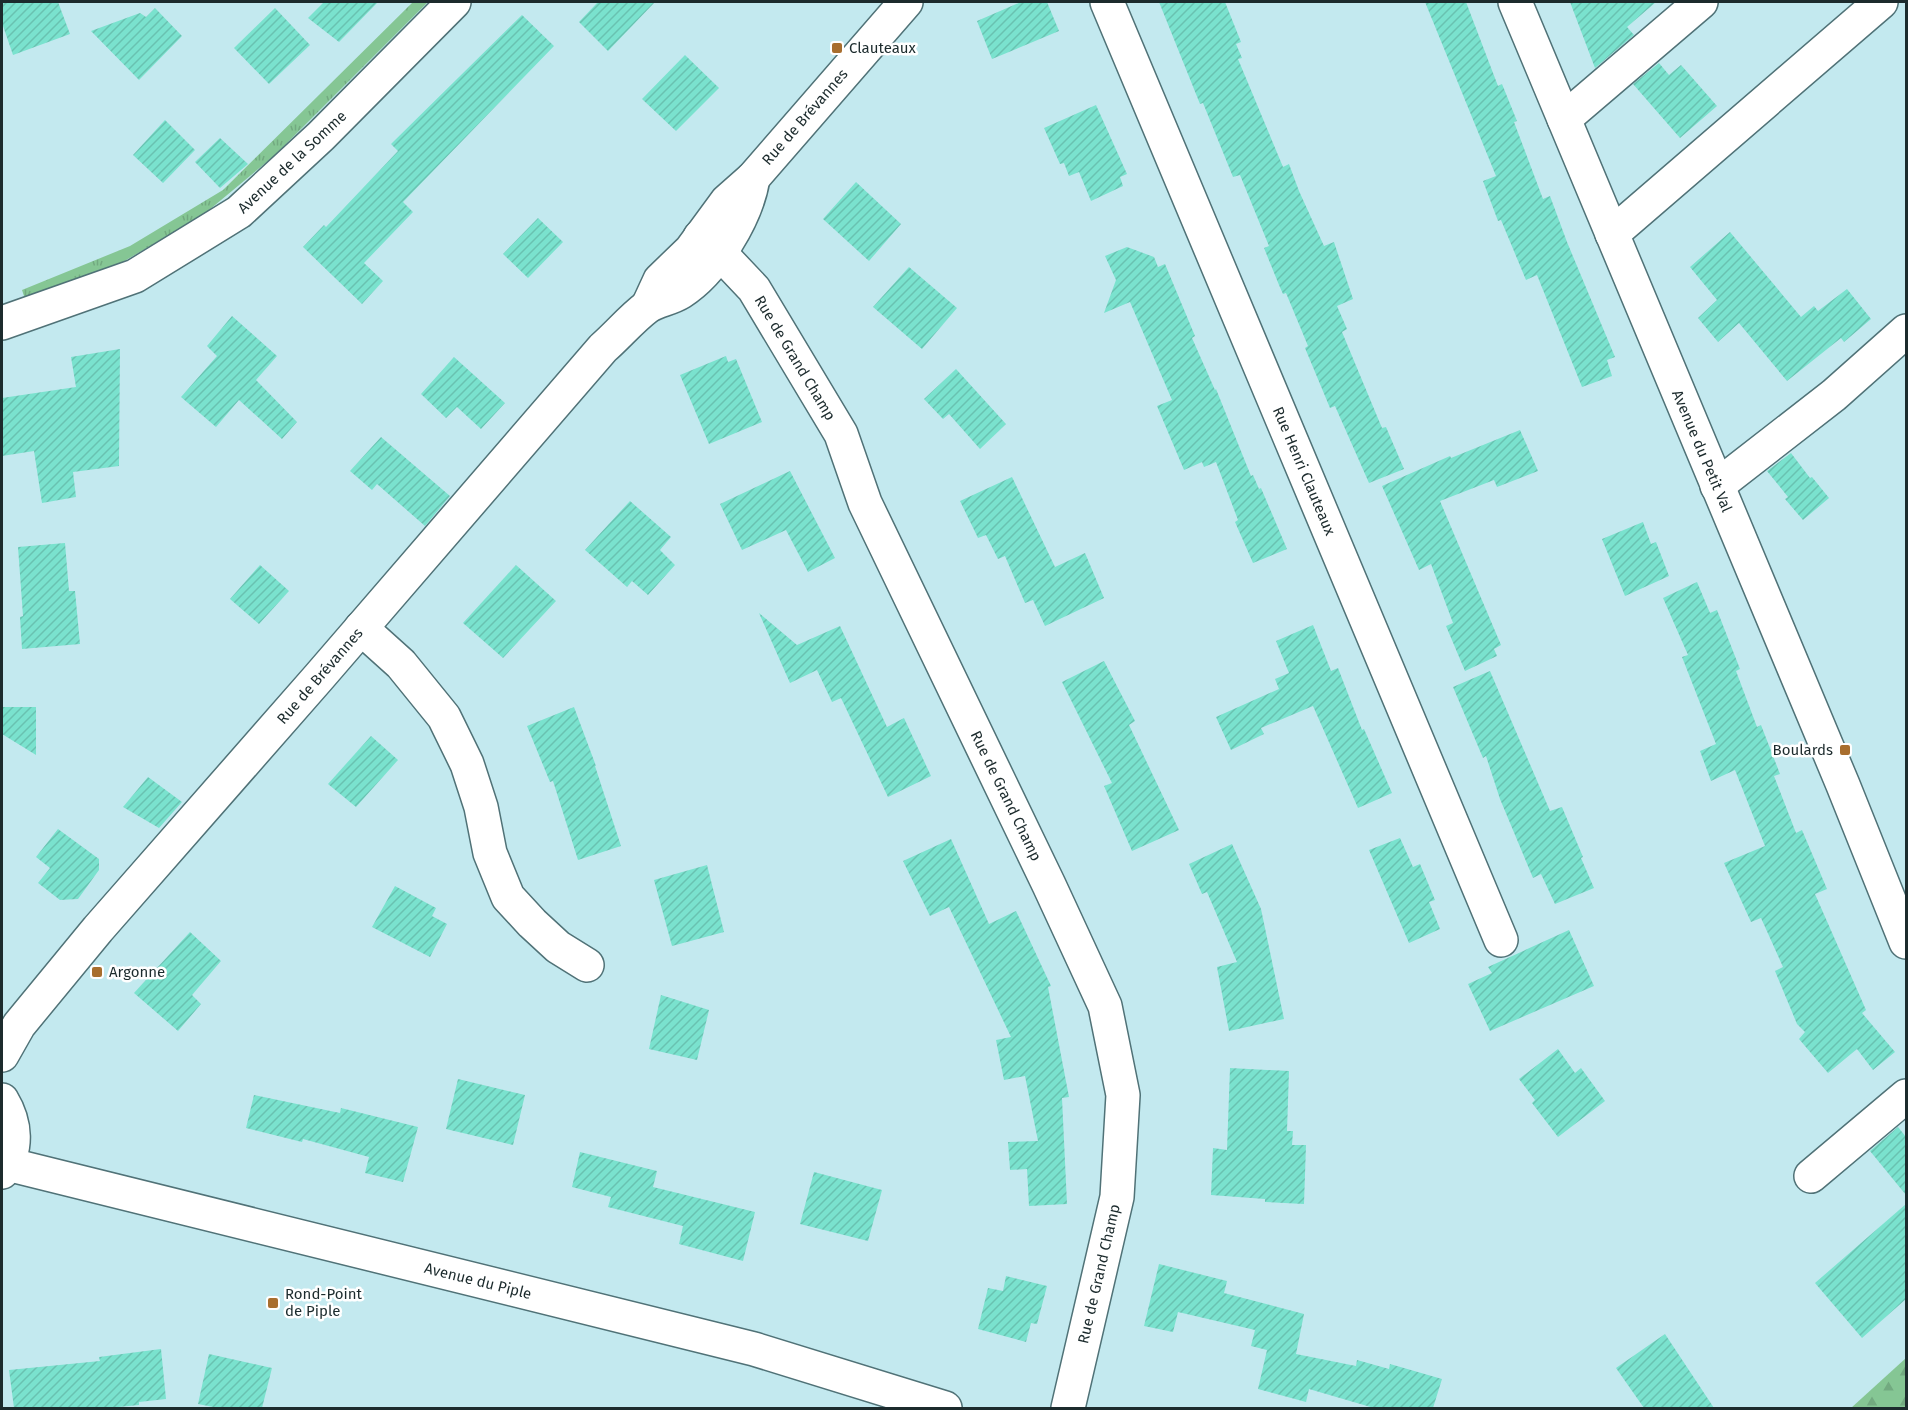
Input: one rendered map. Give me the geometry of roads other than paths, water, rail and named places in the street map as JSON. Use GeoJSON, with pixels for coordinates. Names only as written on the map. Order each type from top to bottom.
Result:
{"type":"FeatureCollection","features":[{"type":"Feature","properties":{"kind":"street","name":"Avenue de la Somme"},"geometry":{"type":"LineString","coordinates":[[2,323],[135,276],[240,212],[321,136],[454,2]]}},
{"type":"Feature","properties":{"kind":"street","name":"Rue de Brévannes"},"geometry":{"type":"LineString","coordinates":[[2,1054],[19,1025],[69,962],[603,348],[648,306],[680,292],[711,266],[709,244],[739,220],[750,194],[753,178],[906,2]]}},
{"type":"Feature","properties":{"kind":"street","name":"Rue Henri Clauteaux"},"geometry":{"type":"LineString","coordinates":[[1107,2],[1501,940]]}},
{"type":"Feature","properties":{"kind":"street","name":"Avenue du Petit Val"},"geometry":{"type":"LineString","coordinates":[[1515,2],[1717,486],[1898,894],[1906,942]]}},
{"type":"Feature","properties":{"kind":"street"},"geometry":{"type":"LineString","coordinates":[[1564,118],[1701,2]]}},
{"type":"Feature","properties":{"kind":"street"},"geometry":{"type":"LineString","coordinates":[[1612,234],[1881,2]]}},
{"type":"Feature","properties":{"kind":"street","name":"Rue de Grand Champ"},"geometry":{"type":"LineString","coordinates":[[709,244],[753,289],[841,434],[865,503],[1105,1006],[1122,1095],[1117,1197],[1068,1408]]}},
{"type":"Feature","properties":{"kind":"street"},"geometry":{"type":"LineString","coordinates":[[1717,486],[1834,395],[1906,331]]}},
{"type":"Feature","properties":{"kind":"street"},"geometry":{"type":"LineString","coordinates":[[361,628],[401,664],[444,717],[467,764],[481,807],[490,853],[508,897],[558,947],[587,965]]}},
{"type":"Feature","properties":{"kind":"street"},"geometry":{"type":"LineString","coordinates":[[1811,1176],[1906,1096]]}},
{"type":"Feature","properties":{"kind":"street"},"geometry":{"type":"LineString","coordinates":[[2,1100],[10,1116],[14,1133],[12,1151],[4,1168]]}},
{"type":"Feature","properties":{"kind":"street","name":"Avenue du Piple"},"geometry":{"type":"LineString","coordinates":[[4,1168],[753,1349],[945,1408]]}},
{"type":"Feature","properties":{"kind":"place","name":"Clauteaux"},"geometry":{"type":"Point","coordinates":[837,48]}},
{"type":"Feature","properties":{"kind":"place","name":"Boulards"},"geometry":{"type":"Point","coordinates":[1845,750]}},
{"type":"Feature","properties":{"kind":"place","name":"Argonne"},"geometry":{"type":"Point","coordinates":[97,972]}},
{"type":"Feature","properties":{"kind":"place","name":"Rond-Point de Piple"},"geometry":{"type":"Point","coordinates":[273,1303]}}]}
